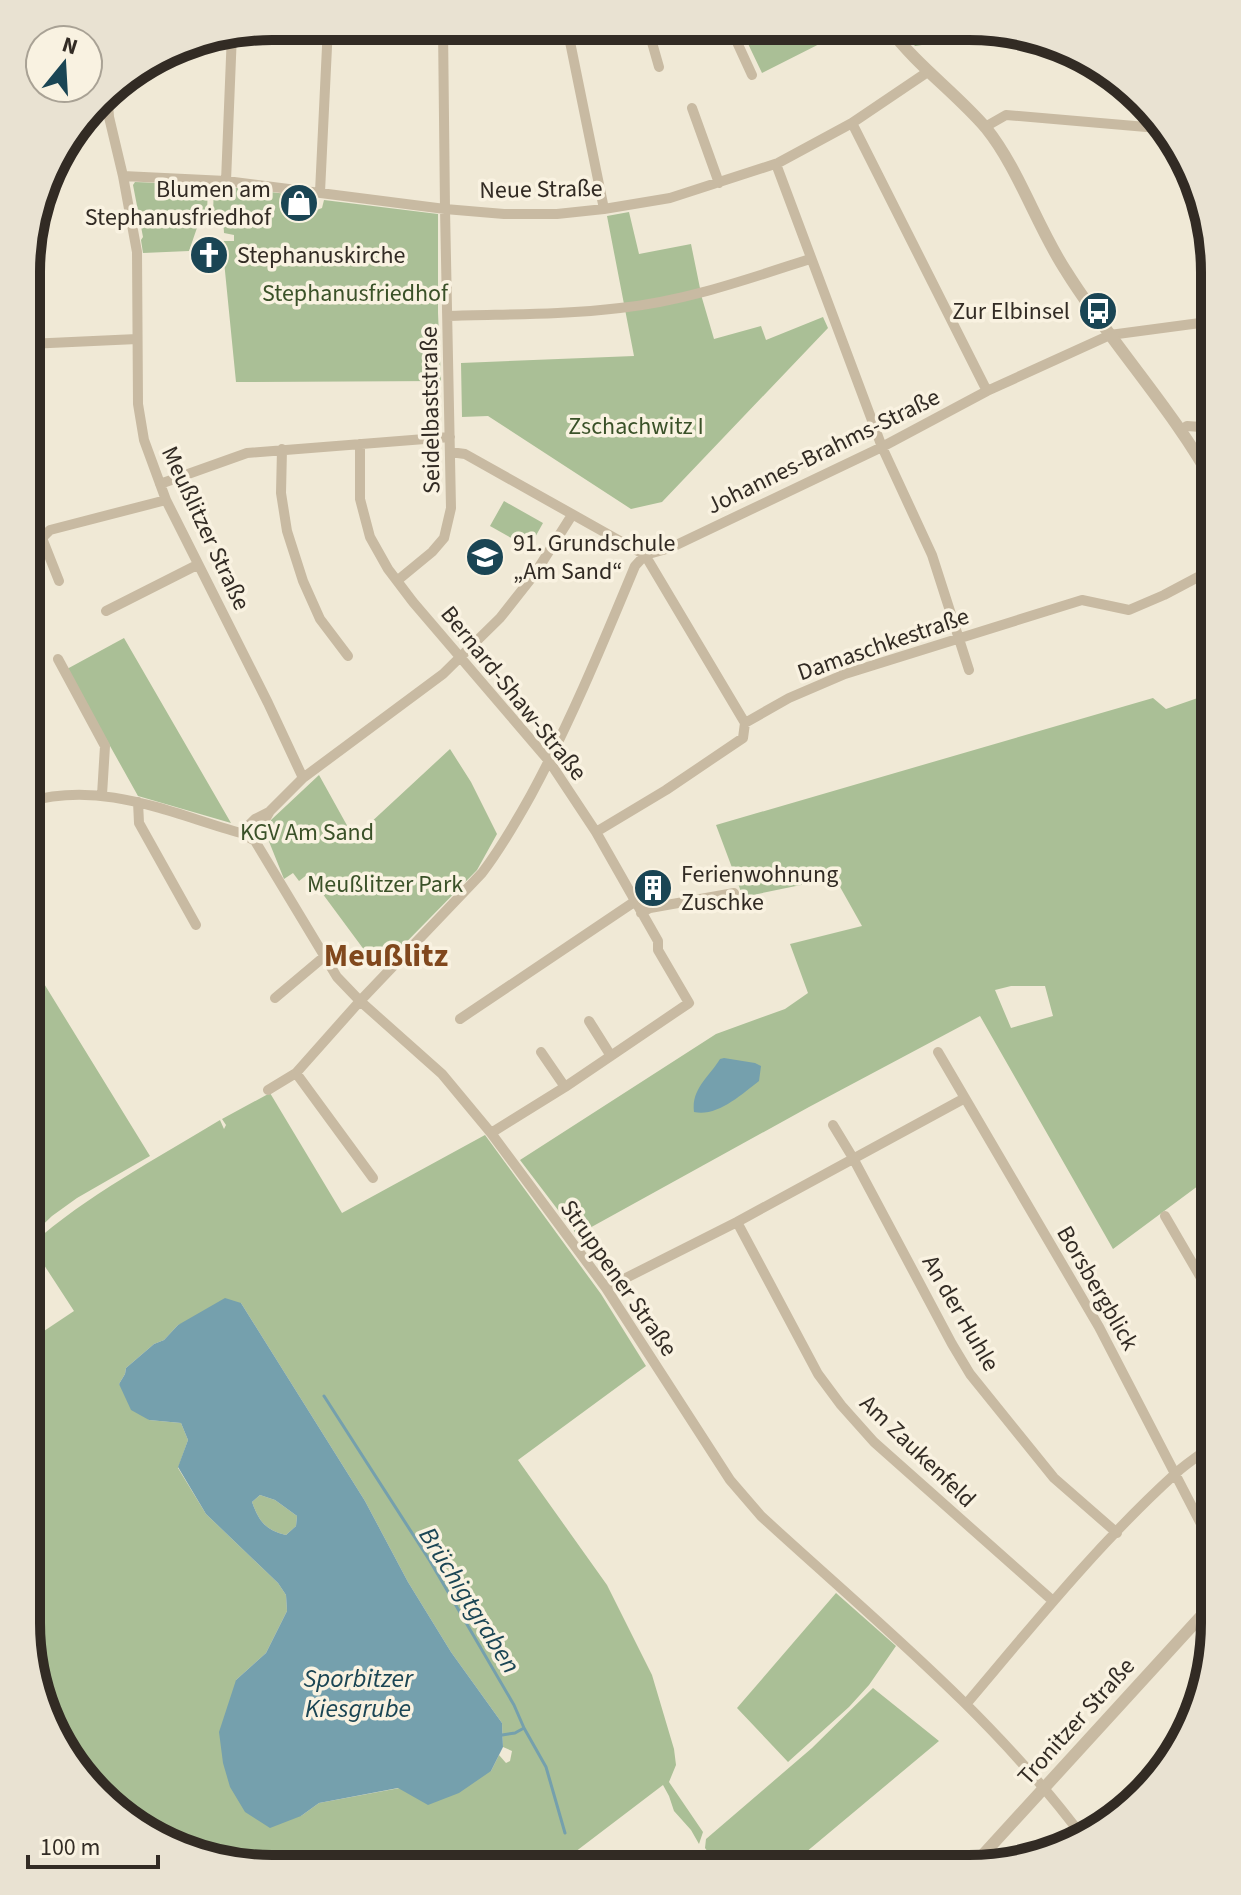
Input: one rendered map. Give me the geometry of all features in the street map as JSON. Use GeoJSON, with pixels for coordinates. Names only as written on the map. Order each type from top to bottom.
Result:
{"type":"FeatureCollection","features":[{"type":"Feature","properties":{"kind":"street"},"geometry":{"type":"LineString","coordinates":[[320,192],[327,40]]}},
{"type":"Feature","properties":{"kind":"street","name":"Seidelbaststraße"},"geometry":{"type":"LineString","coordinates":[[398,580],[444,538],[451,508],[443,40]]}},
{"type":"Feature","properties":{"kind":"street"},"geometry":{"type":"LineString","coordinates":[[570,40],[604,209]]}},
{"type":"Feature","properties":{"kind":"street"},"geometry":{"type":"LineString","coordinates":[[651,40],[659,67]]}},
{"type":"Feature","properties":{"kind":"street"},"geometry":{"type":"LineString","coordinates":[[736,40],[752,75]]}},
{"type":"Feature","properties":{"kind":"street"},"geometry":{"type":"LineString","coordinates":[[900,40],[985,127],[1000,148],[1065,270],[1182,429],[1201,462]]}},
{"type":"Feature","properties":{"kind":"street"},"geometry":{"type":"LineString","coordinates":[[226,181],[232,43]]}},
{"type":"Feature","properties":{"kind":"street","name":"Neue Straße"},"geometry":{"type":"LineString","coordinates":[[123,176],[226,181],[504,214],[557,214],[604,209],[670,198],[776,164],[852,123],[929,71]]}},
{"type":"Feature","properties":{"kind":"street"},"geometry":{"type":"LineString","coordinates":[[692,108],[719,183]]}},
{"type":"Feature","properties":{"kind":"street","name":"Meußlitzer Straße"},"geometry":{"type":"LineString","coordinates":[[108,109],[137,252],[138,404],[144,440],[166,500],[303,778]]}},
{"type":"Feature","properties":{"kind":"street"},"geometry":{"type":"LineString","coordinates":[[985,127],[1006,115],[1150,127]]}},
{"type":"Feature","properties":{"kind":"street"},"geometry":{"type":"LineString","coordinates":[[852,123],[987,391]]}},
{"type":"Feature","properties":{"kind":"street"},"geometry":{"type":"LineString","coordinates":[[776,164],[882,447],[932,555],[969,670]]}},
{"type":"Feature","properties":{"kind":"street"},"geometry":{"type":"LineString","coordinates":[[448,316],[621,308],[687,297],[810,259]]}},
{"type":"Feature","properties":{"kind":"street"},"geometry":{"type":"LineString","coordinates":[[1110,335],[1201,323]]}},
{"type":"Feature","properties":{"kind":"street","name":"Johannes-Brahms-Straße"},"geometry":{"type":"LineString","coordinates":[[645,555],[670,548],[882,447],[987,391],[1110,335]]}},
{"type":"Feature","properties":{"kind":"street"},"geometry":{"type":"LineString","coordinates":[[40,343],[137,339]]}},
{"type":"Feature","properties":{"kind":"street"},"geometry":{"type":"LineString","coordinates":[[1182,429],[1187,426],[1201,427]]}},
{"type":"Feature","properties":{"kind":"street"},"geometry":{"type":"LineString","coordinates":[[160,484],[247,453],[450,437]]}},
{"type":"Feature","properties":{"kind":"street","name":"Bernard-Shaw-Straße"},"geometry":{"type":"LineString","coordinates":[[360,444],[360,499],[370,537],[388,569],[549,761],[596,832],[689,1003],[611,1056]]}},
{"type":"Feature","properties":{"kind":"street"},"geometry":{"type":"LineString","coordinates":[[282,449],[281,493],[287,531],[303,581],[320,619],[348,656]]}},
{"type":"Feature","properties":{"kind":"street"},"geometry":{"type":"LineString","coordinates":[[450,452],[465,454],[645,555],[745,723]]}},
{"type":"Feature","properties":{"kind":"street"},"geometry":{"type":"LineString","coordinates":[[59,581],[42,538],[50,530],[166,500]]}},
{"type":"Feature","properties":{"kind":"street"},"geometry":{"type":"LineString","coordinates":[[255,841],[270,811],[303,778],[443,674],[500,618],[534,575],[572,515]]}},
{"type":"Feature","properties":{"kind":"street"},"geometry":{"type":"LineString","coordinates":[[268,1090],[296,1073],[482,873],[505,840],[549,761],[635,566],[645,555]]}},
{"type":"Feature","properties":{"kind":"street"},"geometry":{"type":"LineString","coordinates":[[106,611],[197,565]]}},
{"type":"Feature","properties":{"kind":"street","name":"Damaschkestraße"},"geometry":{"type":"LineString","coordinates":[[596,832],[743,738],[745,723],[789,698],[845,674],[1082,600],[1129,610],[1201,575]]}},
{"type":"Feature","properties":{"kind":"street"},"geometry":{"type":"LineString","coordinates":[[58,659],[105,746],[102,795]]}},
{"type":"Feature","properties":{"kind":"street","name":"Struppener Straße"},"geometry":{"type":"LineString","coordinates":[[40,799],[60,794],[102,795],[138,802],[241,833],[255,841],[337,977],[442,1074],[491,1133],[606,1288],[730,1480],[748,1502],[967,1703],[1045,1788],[1076,1828]]}},
{"type":"Feature","properties":{"kind":"street"},"geometry":{"type":"LineString","coordinates":[[138,802],[139,823],[196,925]]}},
{"type":"Feature","properties":{"kind":"street"},"geometry":{"type":"LineString","coordinates":[[241,833],[255,819],[270,811]]}},
{"type":"Feature","properties":{"kind":"street"},"geometry":{"type":"LineString","coordinates":[[641,913],[650,908],[734,893]]}},
{"type":"Feature","properties":{"kind":"street"},"geometry":{"type":"LineString","coordinates":[[460,1019],[634,902]]}},
{"type":"Feature","properties":{"kind":"street"},"geometry":{"type":"LineString","coordinates":[[275,998],[325,956]]}},
{"type":"Feature","properties":{"kind":"street"},"geometry":{"type":"LineString","coordinates":[[491,1133],[611,1056],[589,1021]]}},
{"type":"Feature","properties":{"kind":"street"},"geometry":{"type":"LineString","coordinates":[[541,1052],[565,1087]]}},
{"type":"Feature","properties":{"kind":"street","name":"Borsbergblick"},"geometry":{"type":"LineString","coordinates":[[938,1052],[1099,1327],[1201,1523]]}},
{"type":"Feature","properties":{"kind":"street"},"geometry":{"type":"LineString","coordinates":[[296,1073],[373,1178]]}},
{"type":"Feature","properties":{"kind":"street"},"geometry":{"type":"LineString","coordinates":[[606,1288],[737,1222],[965,1098]]}},
{"type":"Feature","properties":{"kind":"street","name":"An der Huhle"},"geometry":{"type":"LineString","coordinates":[[833,1125],[970,1374],[1054,1478],[1117,1533]]}},
{"type":"Feature","properties":{"kind":"street"},"geometry":{"type":"LineString","coordinates":[[1165,1216],[1201,1278]]}},
{"type":"Feature","properties":{"kind":"street","name":"Am Zaukenfeld"},"geometry":{"type":"LineString","coordinates":[[737,1222],[818,1374],[841,1405],[874,1442],[1053,1601]]}},
{"type":"Feature","properties":{"kind":"street"},"geometry":{"type":"LineString","coordinates":[[967,1703],[1053,1601],[1117,1533],[1176,1473],[1201,1454]]}},
{"type":"Feature","properties":{"kind":"street","name":"Tronitzer Straße"},"geometry":{"type":"LineString","coordinates":[[983,1855],[1201,1616]]}},
{"type":"Feature","properties":{"kind":"green space"},"geometry":{"type":"Polygon","coordinates":[[[746,40],[827,40],[762,73],[746,40]]]}},
{"type":"Feature","properties":{"kind":"green space"},"geometry":{"type":"Polygon","coordinates":[[[910,40],[956,40],[915,46],[910,40]]]}},
{"type":"Feature","properties":{"kind":"green space"},"geometry":{"type":"Polygon","coordinates":[[[135,182],[208,185],[207,213],[199,222],[189,251],[143,253],[135,182]]]}},
{"type":"Feature","properties":{"kind":"green space","name":"Stephanusfriedhof"},"geometry":{"type":"Polygon","coordinates":[[[214,185],[295,195],[294,201],[305,202],[309,208],[317,210],[322,208],[324,200],[438,214],[441,381],[236,382],[222,241],[234,241],[234,235],[224,233],[222,221],[213,214],[214,185]]]}},
{"type":"Feature","properties":{"kind":"green space","name":"Zschachwitz I"},"geometry":{"type":"Polygon","coordinates":[[[629,212],[639,254],[691,244],[714,339],[761,326],[766,340],[823,317],[828,328],[662,502],[631,509],[488,416],[462,417],[461,363],[634,356],[607,216],[629,212]]]}},
{"type":"Feature","properties":{"kind":"green space"},"geometry":{"type":"Polygon","coordinates":[[[504,501],[543,523],[529,548],[490,526],[504,501]]]}},
{"type":"Feature","properties":{"kind":"green space"},"geometry":{"type":"Polygon","coordinates":[[[124,638],[231,823],[138,796],[67,669],[124,638]]]}},
{"type":"Feature","properties":{"kind":"green space"},"geometry":{"type":"Polygon","coordinates":[[[1201,697],[1201,1184],[1113,1249],[980,1016],[577,1235],[520,1160],[716,1034],[785,1009],[808,993],[790,944],[862,926],[835,878],[743,897],[716,825],[1153,698],[1166,709],[1201,697]],[[1011,986],[995,990],[1011,1028],[1053,1016],[1045,986],[1011,986]]]}},
{"type":"Feature","properties":{"kind":"green space","name":"Meußlitzer Park"},"geometry":{"type":"Polygon","coordinates":[[[450,749],[471,782],[497,834],[477,870],[379,970],[308,874],[299,881],[293,873],[284,879],[268,839],[271,820],[319,775],[354,838],[450,749]]]}},
{"type":"Feature","properties":{"kind":"green space"},"geometry":{"type":"Polygon","coordinates":[[[40,977],[150,1156],[52,1216],[40,1228],[40,977]]]}},
{"type":"Feature","properties":{"kind":"green space"},"geometry":{"type":"Polygon","coordinates":[[[270,1093],[342,1213],[485,1135],[601,1294],[646,1366],[518,1460],[607,1585],[652,1675],[674,1749],[676,1765],[669,1782],[703,1832],[699,1844],[674,1811],[663,1785],[575,1852],[575,1855],[242,1853],[212,1847],[156,1824],[108,1787],[71,1739],[48,1683],[40,1638],[40,1334],[74,1311],[40,1259],[40,1238],[75,1210],[147,1164],[220,1120],[224,1129],[226,1125],[222,1119],[270,1093]],[[241,1303],[178,1325],[164,1340],[154,1344],[126,1368],[119,1384],[149,1420],[181,1423],[188,1440],[178,1468],[206,1514],[278,1583],[286,1595],[287,1611],[266,1653],[236,1680],[301,1816],[319,1803],[491,1771],[499,1755],[506,1763],[510,1761],[512,1751],[503,1747],[502,1723],[451,1652],[408,1582],[365,1501],[241,1303]]]}},
{"type":"Feature","properties":{"kind":"green space"},"geometry":{"type":"Polygon","coordinates":[[[260,1495],[275,1500],[297,1516],[296,1526],[286,1535],[268,1527],[260,1519],[252,1502],[260,1495]]]}},
{"type":"Feature","properties":{"kind":"green space"},"geometry":{"type":"Polygon","coordinates":[[[836,1593],[896,1646],[869,1685],[849,1707],[788,1762],[737,1708],[836,1593]]]}},
{"type":"Feature","properties":{"kind":"green space"},"geometry":{"type":"Polygon","coordinates":[[[873,1688],[939,1741],[803,1855],[710,1855],[705,1848],[706,1839],[812,1748],[873,1688]]]}},
{"type":"Feature","properties":{"kind":"water"},"geometry":{"type":"Polygon","coordinates":[[[720,1059],[761,1066],[759,1081],[720,1108],[694,1112],[698,1090],[720,1059]]]}},
{"type":"Feature","properties":{"kind":"water","name":"Sporbitzer Kiesgrube"},"geometry":{"type":"Polygon","coordinates":[[[225,1298],[241,1303],[365,1501],[408,1582],[451,1652],[502,1723],[503,1747],[491,1771],[459,1793],[428,1805],[398,1788],[319,1803],[301,1816],[270,1828],[245,1812],[230,1787],[219,1732],[236,1680],[266,1653],[287,1611],[286,1595],[278,1583],[206,1514],[178,1467],[188,1440],[181,1423],[149,1420],[131,1410],[119,1384],[126,1368],[154,1344],[164,1340],[178,1325],[225,1298]],[[260,1495],[252,1502],[264,1524],[286,1535],[296,1526],[297,1516],[275,1500],[260,1495]]]}},
{"type":"Feature","properties":{"kind":"waterway","name":"Brüchigtgraben"},"geometry":{"type":"LineString","coordinates":[[324,1396],[430,1561],[514,1705],[546,1767],[565,1833]]}},
{"type":"Feature","properties":{"kind":"waterway"},"geometry":{"type":"LineString","coordinates":[[502,1735],[524,1728]]}},
{"type":"Feature","properties":{"kind":"place","name":"Blumen am Stephanusfriedhof"},"geometry":{"type":"Point","coordinates":[299,203]}},
{"type":"Feature","properties":{"kind":"place","name":"Stephanuskirche"},"geometry":{"type":"Point","coordinates":[209,255]}},
{"type":"Feature","properties":{"kind":"place","name":"Zur Elbinsel"},"geometry":{"type":"Point","coordinates":[1098,311]}},
{"type":"Feature","properties":{"kind":"place","name":"91. Grundschule „Am Sand“"},"geometry":{"type":"Point","coordinates":[485,557]}},
{"type":"Feature","properties":{"kind":"place","name":"Ferienwohnung Zuschke"},"geometry":{"type":"Point","coordinates":[653,888]}},
{"type":"Feature","properties":{"kind":"district","name":"Meußlitz"},"geometry":{"type":"Point","coordinates":[386,955]}},
{"type":"Feature","properties":{"kind":"park label","name":"KGV Am Sand"},"geometry":{"type":"Point","coordinates":[307,832]}}]}
